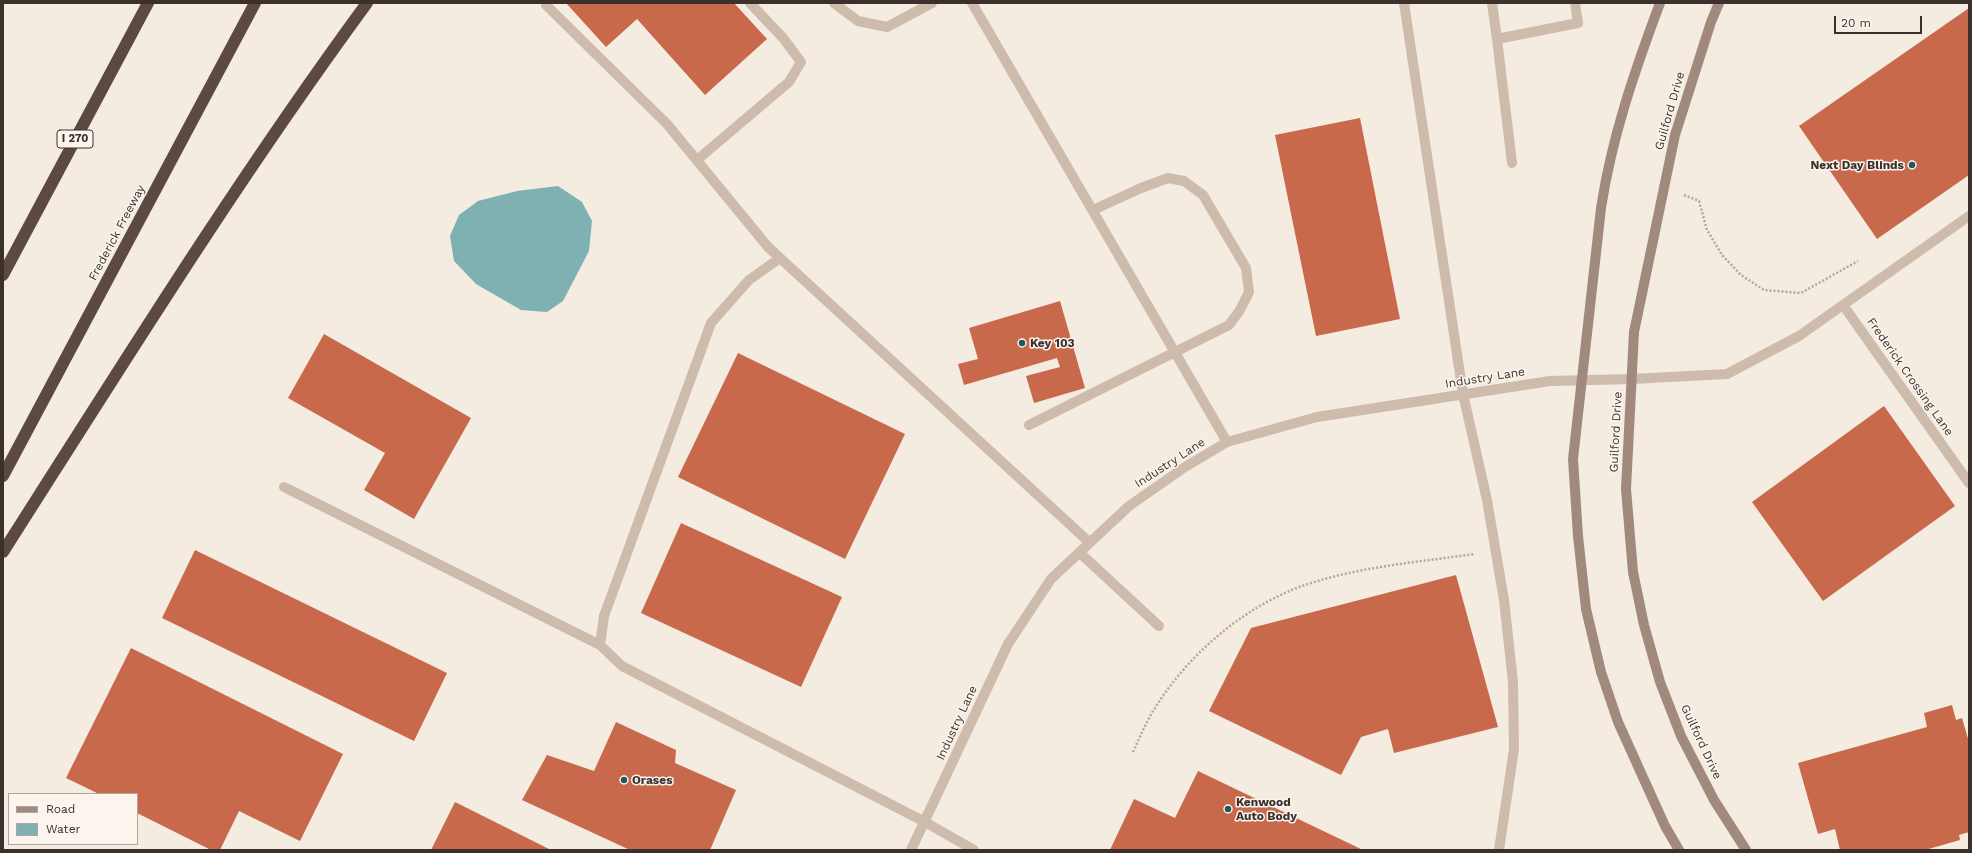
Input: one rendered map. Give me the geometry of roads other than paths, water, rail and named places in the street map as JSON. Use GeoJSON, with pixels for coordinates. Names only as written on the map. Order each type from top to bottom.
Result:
{"type":"FeatureCollection","features":[{"type":"Feature","properties":{"kind":"highway","name":"I 270"},"geometry":{"type":"LineString","coordinates":[[3,274],[148,3]]}},
{"type":"Feature","properties":{"kind":"highway","name":"Frederick Freeway"},"geometry":{"type":"LineString","coordinates":[[3,476],[255,3]]}},
{"type":"Feature","properties":{"kind":"highway"},"geometry":{"type":"LineString","coordinates":[[3,552],[192,257],[328,56],[367,3]]}},
{"type":"Feature","properties":{"kind":"main road"},"geometry":{"type":"LineString","coordinates":[[1660,3],[1636,66],[1618,125],[1606,173],[1573,459],[1578,536],[1586,609],[1601,672],[1618,722],[1665,826],[1679,850]]}},
{"type":"Feature","properties":{"kind":"main road","name":"Guilford Drive"},"geometry":{"type":"LineString","coordinates":[[1719,3],[1711,22],[1675,135],[1634,332],[1626,489],[1633,572],[1644,625],[1660,682],[1681,736],[1714,800],[1746,850]]}},
{"type":"Feature","properties":{"kind":"street"},"geometry":{"type":"LineString","coordinates":[[547,3],[546,5],[667,124],[768,247],[1089,542]]}},
{"type":"Feature","properties":{"kind":"street"},"geometry":{"type":"LineString","coordinates":[[697,160],[789,82],[801,62],[783,38],[750,3]]}},
{"type":"Feature","properties":{"kind":"street"},"geometry":{"type":"LineString","coordinates":[[834,3],[858,21],[887,27],[932,3]]}},
{"type":"Feature","properties":{"kind":"street"},"geometry":{"type":"LineString","coordinates":[[972,3],[1227,442]]}},
{"type":"Feature","properties":{"kind":"street"},"geometry":{"type":"LineString","coordinates":[[1404,3],[1463,394],[1487,500],[1504,600],[1513,682],[1514,749],[1499,850]]}},
{"type":"Feature","properties":{"kind":"street"},"geometry":{"type":"LineString","coordinates":[[1492,3],[1498,39],[1512,163]]}},
{"type":"Feature","properties":{"kind":"street"},"geometry":{"type":"LineString","coordinates":[[1498,39],[1578,23],[1575,3]]}},
{"type":"Feature","properties":{"kind":"street"},"geometry":{"type":"LineString","coordinates":[[1029,425],[1229,325],[1240,310],[1249,292],[1246,268],[1203,195],[1184,181],[1168,178],[1141,188],[1093,210]]}},
{"type":"Feature","properties":{"kind":"street","name":"Industry Lane"},"geometry":{"type":"LineString","coordinates":[[911,850],[1008,644],[1052,579],[1080,553],[1089,542],[1129,506],[1185,467],[1227,442],[1317,417],[1550,381],[1727,374],[1799,336],[1969,216]]}},
{"type":"Feature","properties":{"kind":"street"},"geometry":{"type":"LineString","coordinates":[[600,645],[604,616],[711,323],[749,280],[780,258]]}},
{"type":"Feature","properties":{"kind":"street","name":"Frederick Crossing Lane"},"geometry":{"type":"LineString","coordinates":[[1843,306],[1969,484]]}},
{"type":"Feature","properties":{"kind":"street"},"geometry":{"type":"LineString","coordinates":[[284,487],[600,645],[622,666],[925,822],[974,850]]}},
{"type":"Feature","properties":{"kind":"street"},"geometry":{"type":"LineString","coordinates":[[1080,553],[1159,626]]}},
{"type":"Feature","properties":{"kind":"water"},"geometry":{"type":"Polygon","coordinates":[[[558,186],[582,202],[592,221],[589,251],[563,301],[547,312],[521,310],[476,284],[454,261],[450,236],[459,215],[478,201],[517,191],[558,186]]]}},
{"type":"Feature","properties":{"kind":"place","name":"Next Day Blinds"},"geometry":{"type":"Point","coordinates":[1912,165]}},
{"type":"Feature","properties":{"kind":"place","name":"Key 103"},"geometry":{"type":"Point","coordinates":[1022,343]}},
{"type":"Feature","properties":{"kind":"place","name":"Orases"},"geometry":{"type":"Point","coordinates":[624,780]}},
{"type":"Feature","properties":{"kind":"place","name":"Kenwood Auto Body"},"geometry":{"type":"Point","coordinates":[1228,809]}}]}
